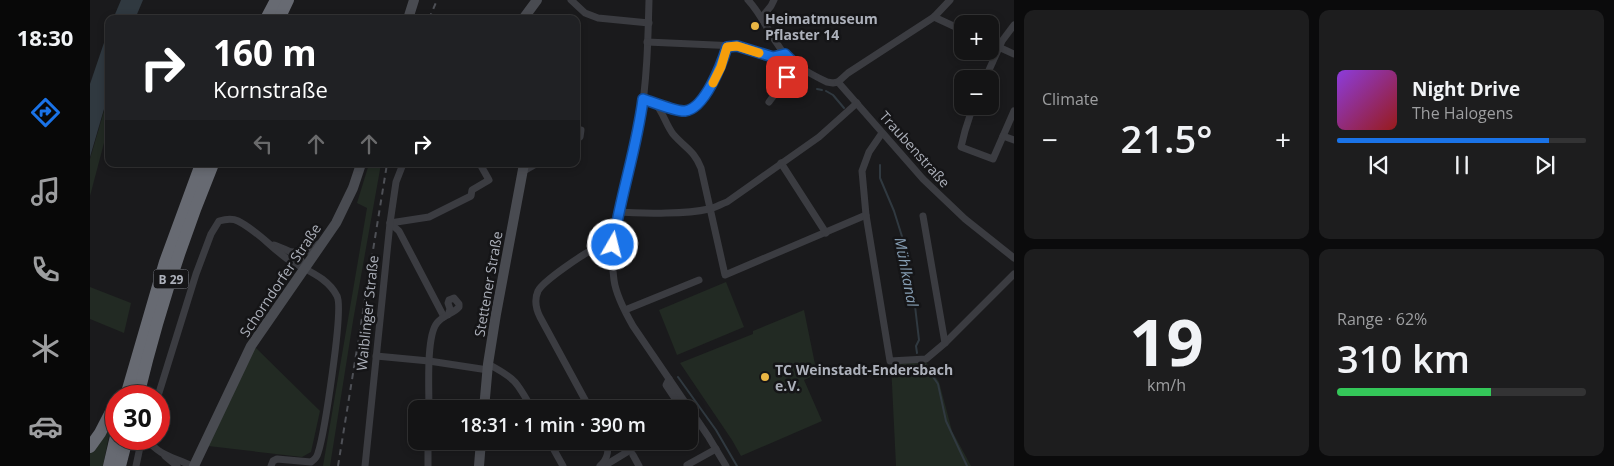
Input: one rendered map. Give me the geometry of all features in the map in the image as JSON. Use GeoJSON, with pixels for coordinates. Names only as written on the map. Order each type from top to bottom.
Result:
{"type":"FeatureCollection","features":[{"type":"Feature","properties":{"kind":"highway"},"geometry":{"type":"LineString","coordinates":[[268,15],[276,0]]}},
{"type":"Feature","properties":{"kind":"highway"},"geometry":{"type":"LineString","coordinates":[[281,15],[288,0]]}},
{"type":"Feature","properties":{"kind":"highway","name":"B 29"},"geometry":{"type":"LineString","coordinates":[[129,385],[165,262],[200,167]]}},
{"type":"Feature","properties":{"kind":"highway","name":"B 29"},"geometry":{"type":"LineString","coordinates":[[141,385],[175,267],[212,167]]}},
{"type":"Feature","properties":{"kind":"highway"},"geometry":{"type":"LineString","coordinates":[[123,385],[131,376]]}},
{"type":"Feature","properties":{"kind":"highway"},"geometry":{"type":"LineString","coordinates":[[90,447],[105,423]]}},
{"type":"Feature","properties":{"kind":"highway"},"geometry":{"type":"LineString","coordinates":[[109,466],[113,450]]}},
{"type":"Feature","properties":{"kind":"highway"},"geometry":{"type":"LineString","coordinates":[[120,466],[124,450]]}},
{"type":"Feature","properties":{"kind":"street"},"geometry":{"type":"LineString","coordinates":[[409,15],[414,0]]}},
{"type":"Feature","properties":{"kind":"street"},"geometry":{"type":"LineString","coordinates":[[526,15],[537,0]]}},
{"type":"Feature","properties":{"kind":"street"},"geometry":{"type":"LineString","coordinates":[[571,0],[585,13],[598,18],[649,23]]}},
{"type":"Feature","properties":{"kind":"street"},"geometry":{"type":"LineString","coordinates":[[649,0],[643,99],[640,123],[618,212],[613,245],[614,281],[625,310],[646,347],[669,378],[726,466]]}},
{"type":"Feature","properties":{"kind":"street"},"geometry":{"type":"LineString","coordinates":[[748,0],[762,17],[776,43],[785,54],[796,65],[827,82],[838,82],[848,73],[934,17],[950,0]]}},
{"type":"Feature","properties":{"kind":"street"},"geometry":{"type":"LineString","coordinates":[[762,17],[773,1]]}},
{"type":"Feature","properties":{"kind":"street"},"geometry":{"type":"LineString","coordinates":[[934,17],[954,26]]}},
{"type":"Feature","properties":{"kind":"street"},"geometry":{"type":"LineString","coordinates":[[1014,25],[999,48],[1014,54]]}},
{"type":"Feature","properties":{"kind":"street"},"geometry":{"type":"LineString","coordinates":[[647,42],[737,46],[773,57],[785,54]]}},
{"type":"Feature","properties":{"kind":"street"},"geometry":{"type":"LineString","coordinates":[[643,99],[684,112],[691,109],[697,105],[712,85],[721,67],[727,47]]}},
{"type":"Feature","properties":{"kind":"street"},"geometry":{"type":"LineString","coordinates":[[769,102],[796,65]]}},
{"type":"Feature","properties":{"kind":"street","name":"Traubenstraße"},"geometry":{"type":"LineString","coordinates":[[838,82],[922,178],[952,208],[1014,258]]}},
{"type":"Feature","properties":{"kind":"street"},"geometry":{"type":"LineString","coordinates":[[655,103],[672,133],[697,156],[726,275],[866,215]]}},
{"type":"Feature","properties":{"kind":"street"},"geometry":{"type":"LineString","coordinates":[[618,212],[673,212],[710,209],[726,202],[819,137],[857,103]]}},
{"type":"Feature","properties":{"kind":"street"},"geometry":{"type":"LineString","coordinates":[[971,115],[961,147],[993,159],[1014,111]]}},
{"type":"Feature","properties":{"kind":"street"},"geometry":{"type":"LineString","coordinates":[[580,138],[581,130]]}},
{"type":"Feature","properties":{"kind":"street"},"geometry":{"type":"LineString","coordinates":[[882,133],[869,152],[862,171],[866,215],[890,361],[926,359],[1014,274]]}},
{"type":"Feature","properties":{"kind":"street"},"geometry":{"type":"LineString","coordinates":[[1003,136],[1014,140]]}},
{"type":"Feature","properties":{"kind":"street"},"geometry":{"type":"LineString","coordinates":[[782,163],[826,233]]}},
{"type":"Feature","properties":{"kind":"street","name":"Schorndorfer Straße"},"geometry":{"type":"LineString","coordinates":[[193,466],[251,346],[336,223],[350,196],[360,167]]}},
{"type":"Feature","properties":{"kind":"street","name":"Waiblinger Straße"},"geometry":{"type":"LineString","coordinates":[[365,466],[390,222],[396,182],[402,167]]}},
{"type":"Feature","properties":{"kind":"street"},"geometry":{"type":"LineString","coordinates":[[390,222],[429,217],[471,196],[472,190],[489,180],[482,167]]}},
{"type":"Feature","properties":{"kind":"street","name":"Stettener Straße"},"geometry":{"type":"LineString","coordinates":[[485,400],[499,296],[523,168]]}},
{"type":"Feature","properties":{"kind":"street"},"geometry":{"type":"LineString","coordinates":[[923,216],[944,343]]}},
{"type":"Feature","properties":{"kind":"street"},"geometry":{"type":"LineString","coordinates":[[161,385],[196,274],[214,226],[220,221],[231,219],[238,221],[269,243],[286,258],[328,283],[338,297],[340,305],[339,322],[318,453],[311,462],[277,459],[273,461],[271,466]]}},
{"type":"Feature","properties":{"kind":"street"},"geometry":{"type":"LineString","coordinates":[[390,222],[399,231],[438,305],[446,316]]}},
{"type":"Feature","properties":{"kind":"street"},"geometry":{"type":"LineString","coordinates":[[291,252],[307,250],[325,240]]}},
{"type":"Feature","properties":{"kind":"street"},"geometry":{"type":"LineString","coordinates":[[269,243],[302,258],[306,269]]}},
{"type":"Feature","properties":{"kind":"street"},"geometry":{"type":"LineString","coordinates":[[585,400],[540,317],[536,308],[536,299],[538,291],[547,281],[594,249],[613,245]]}},
{"type":"Feature","properties":{"kind":"street"},"geometry":{"type":"LineString","coordinates":[[625,310],[699,280]]}},
{"type":"Feature","properties":{"kind":"street"},"geometry":{"type":"LineString","coordinates":[[429,400],[429,361],[432,332],[435,325],[459,308],[456,298],[438,305]]}},
{"type":"Feature","properties":{"kind":"street"},"geometry":{"type":"LineString","coordinates":[[446,316],[449,300]]}},
{"type":"Feature","properties":{"kind":"street"},"geometry":{"type":"LineString","coordinates":[[376,356],[488,367],[512,377],[520,386],[527,400]]}},
{"type":"Feature","properties":{"kind":"street"},"geometry":{"type":"LineString","coordinates":[[669,378],[666,385],[676,400]]}},
{"type":"Feature","properties":{"kind":"street"},"geometry":{"type":"LineString","coordinates":[[687,465],[716,449]]}},
{"type":"Feature","properties":{"kind":"street"},"geometry":{"type":"LineString","coordinates":[[136,466],[139,450]]}},
{"type":"Feature","properties":{"kind":"street"},"geometry":{"type":"LineString","coordinates":[[158,450],[176,466]]}},
{"type":"Feature","properties":{"kind":"street"},"geometry":{"type":"LineString","coordinates":[[428,450],[428,466]]}},
{"type":"Feature","properties":{"kind":"street"},"geometry":{"type":"LineString","coordinates":[[479,466],[481,450]]}},
{"type":"Feature","properties":{"kind":"street"},"geometry":{"type":"LineString","coordinates":[[554,450],[563,466]]}},
{"type":"Feature","properties":{"kind":"street"},"geometry":{"type":"LineString","coordinates":[[601,465],[609,450]]}},
{"type":"Feature","properties":{"kind":"street"},"geometry":{"type":"LineString","coordinates":[[601,465],[609,463],[630,450]]}},
{"type":"Feature","properties":{"kind":"street"},"geometry":{"type":"LineString","coordinates":[[165,455],[193,466]]}},
{"type":"Feature","properties":{"kind":"street"},"geometry":{"type":"LineString","coordinates":[[633,455],[639,466]]}},
{"type":"Feature","properties":{"kind":"shaded area"},"geometry":{"type":"Polygon","coordinates":[[[121,0],[143,0],[137,15],[115,15],[121,0]]]}},
{"type":"Feature","properties":{"kind":"shaded area"},"geometry":{"type":"Polygon","coordinates":[[[105,40],[105,106],[90,157],[90,84],[105,40]]]}},
{"type":"Feature","properties":{"kind":"shaded area"},"geometry":{"type":"Polygon","coordinates":[[[105,108],[105,139],[90,196],[90,159],[105,108]]]}},
{"type":"Feature","properties":{"kind":"shaded area"},"geometry":{"type":"Polygon","coordinates":[[[368,167],[380,167],[330,466],[323,466],[367,208],[357,203],[368,167]]]}},
{"type":"Feature","properties":{"kind":"shaded area"},"geometry":{"type":"Polygon","coordinates":[[[726,282],[744,327],[677,355],[659,310],[726,282]]]}},
{"type":"Feature","properties":{"kind":"shaded area"},"geometry":{"type":"Polygon","coordinates":[[[90,287],[131,303],[124,333],[90,319],[90,287]]]}},
{"type":"Feature","properties":{"kind":"shaded area","name":"TC Weinstadt-Endersbach e.V."},"geometry":{"type":"Polygon","coordinates":[[[804,310],[817,374],[804,380],[822,421],[741,456],[680,363],[753,334],[753,331],[804,310]]]}},
{"type":"Feature","properties":{"kind":"shaded area"},"geometry":{"type":"Polygon","coordinates":[[[255,347],[320,411],[311,452],[302,457],[208,446],[255,347]]]}},
{"type":"Feature","properties":{"kind":"shaded area"},"geometry":{"type":"Polygon","coordinates":[[[926,362],[939,382],[952,431],[971,466],[896,466],[891,364],[926,362]]]}},
{"type":"Feature","properties":{"kind":"shaded area"},"geometry":{"type":"Polygon","coordinates":[[[105,430],[106,450],[103,466],[90,466],[90,452],[105,430]]]}},
{"type":"Feature","properties":{"kind":"waterway"},"geometry":{"type":"LineString","coordinates":[[817,89],[822,90]]}},
{"type":"Feature","properties":{"kind":"waterway"},"geometry":{"type":"LineString","coordinates":[[826,91],[833,95],[844,108]]}},
{"type":"Feature","properties":{"kind":"waterway","name":"Mühlkanal"},"geometry":{"type":"LineString","coordinates":[[880,165],[880,178],[894,211],[905,246],[909,276],[913,289],[919,340],[916,346],[917,353]]}},
{"type":"Feature","properties":{"kind":"waterway","name":"Mühlkanal"},"geometry":{"type":"LineString","coordinates":[[925,365],[938,384],[946,421],[967,466]]}},
{"type":"Feature","properties":{"kind":"waterway"},"geometry":{"type":"LineString","coordinates":[[678,377],[716,430],[737,466]]}},
{"type":"Feature","properties":{"kind":"railway"},"geometry":{"type":"LineString","coordinates":[[431,15],[437,0]]}},
{"type":"Feature","properties":{"kind":"railway"},"geometry":{"type":"LineString","coordinates":[[338,466],[387,167]]}},
{"type":"Feature","properties":{"kind":"slow traffic"},"geometry":{"type":"LineString","coordinates":[[713,83],[721,67],[727,47],[737,46],[759,53]]}},
{"type":"Feature","properties":{"kind":"place","name":"Heimatmuseum Pflaster 14"},"geometry":{"type":"Point","coordinates":[755,26]}},
{"type":"Feature","properties":{"kind":"place","name":"TC Weinstadt-Endersbach e.V."},"geometry":{"type":"Point","coordinates":[765,377]}},
{"type":"Feature","properties":{"kind":"route"},"geometry":{"type":"LineString","coordinates":[[613,245],[618,212],[640,123],[643,99],[684,112],[691,109],[697,105],[712,85],[721,67],[727,47],[737,46],[773,57],[785,54],[796,65],[787,77]]}}]}
